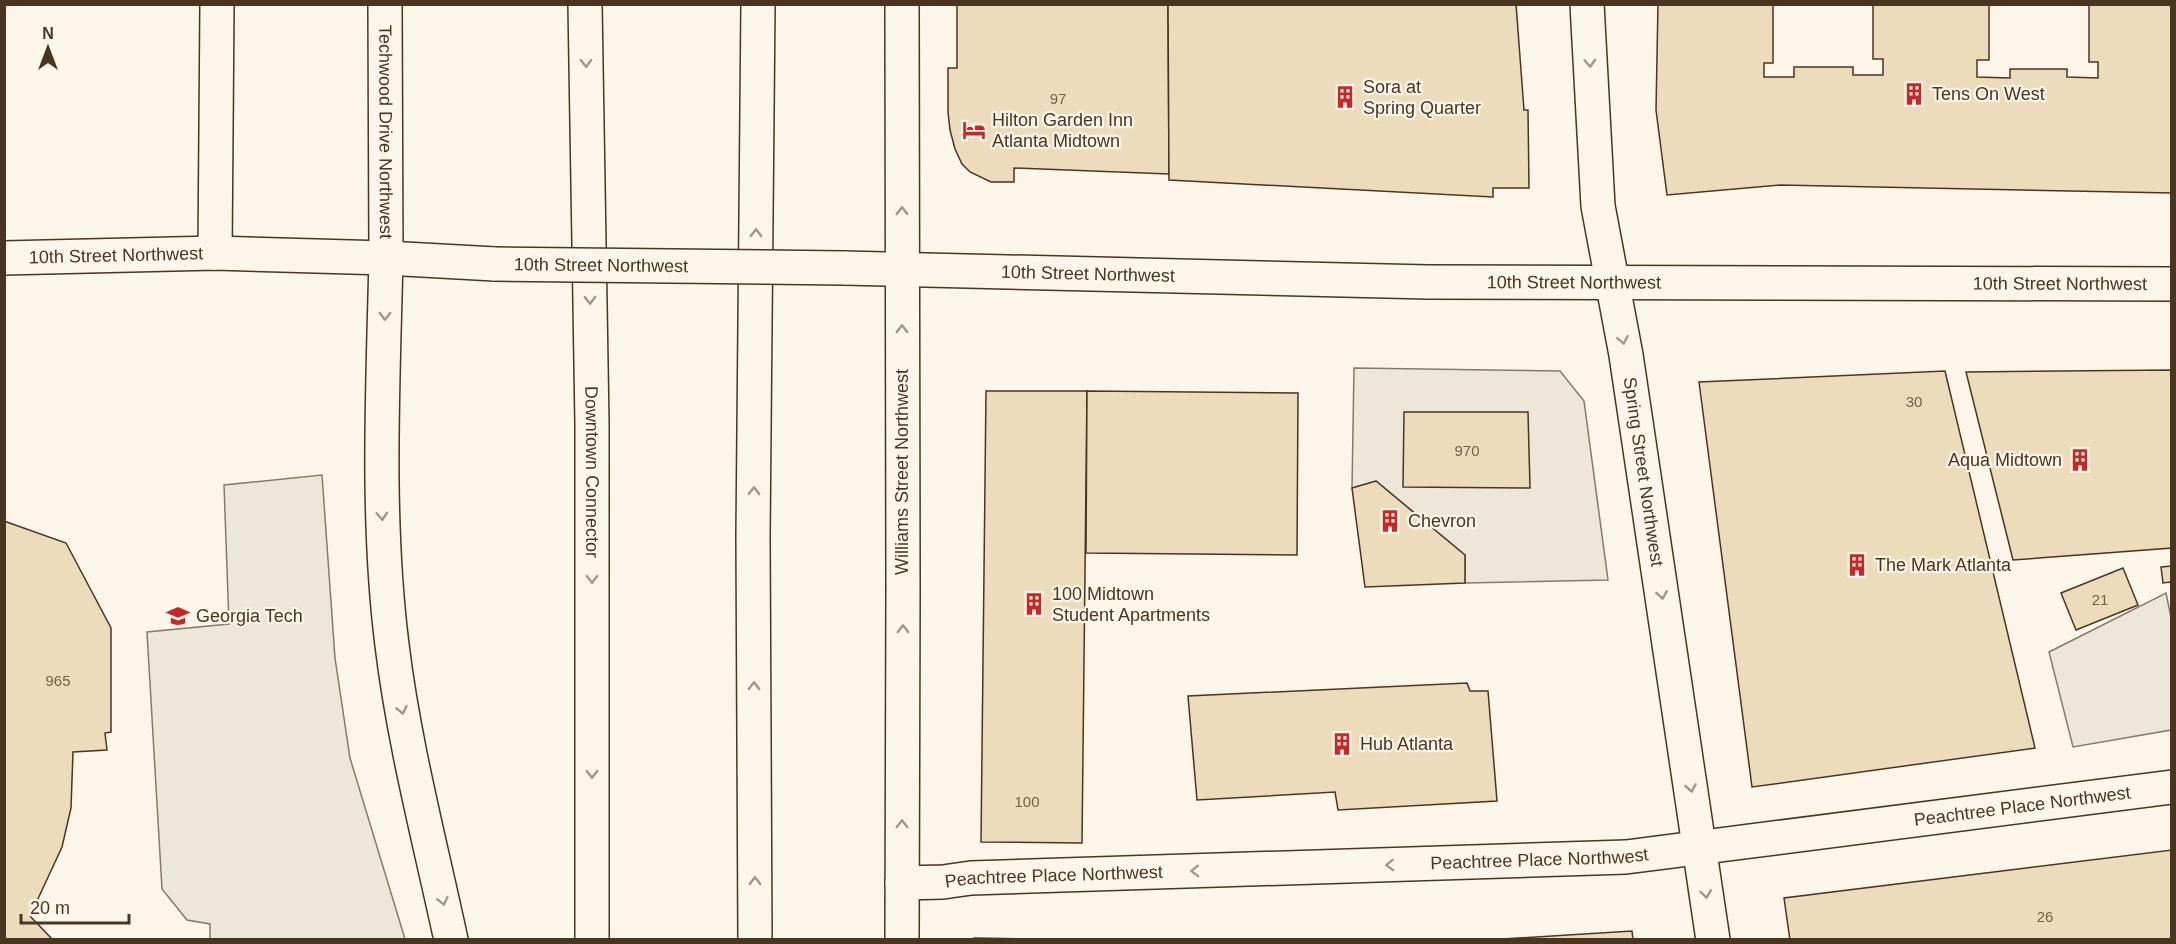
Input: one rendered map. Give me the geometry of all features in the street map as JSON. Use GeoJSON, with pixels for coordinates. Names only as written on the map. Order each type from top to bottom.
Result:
{"type":"FeatureCollection","features":[{"type":"Feature","properties":{"kind":"main road"},"geometry":{"type":"LineString","coordinates":[[215,253],[217,4]]}},
{"type":"Feature","properties":{"kind":"main road","name":"Techwood Drive Northwest"},"geometry":{"type":"LineString","coordinates":[[385,4],[386,258],[382,502],[391,642],[398,690],[451,939]]}},
{"type":"Feature","properties":{"kind":"main road","name":"Downtown Connector"},"geometry":{"type":"LineString","coordinates":[[585,4],[592,424],[592,939]]}},
{"type":"Feature","properties":{"kind":"main road"},"geometry":{"type":"LineString","coordinates":[[755,939],[753,537],[758,4]]}},
{"type":"Feature","properties":{"kind":"main road","name":"Williams Street Northwest"},"geometry":{"type":"LineString","coordinates":[[902,4],[902,939]]}},
{"type":"Feature","properties":{"kind":"main road","name":"Spring Street Northwest"},"geometry":{"type":"LineString","coordinates":[[1587,4],[1598,206],[1626,355],[1713,939]]}},
{"type":"Feature","properties":{"kind":"main road","name":"10th Street Northwest"},"geometry":{"type":"LineString","coordinates":[[4,258],[215,253],[495,264],[844,268],[1428,282],[2172,284]]}},
{"type":"Feature","properties":{"kind":"main road","name":"Peachtree Place Northwest"},"geometry":{"type":"LineString","coordinates":[[902,883],[943,882],[971,878],[1626,857],[2172,787]]}},
{"type":"Feature","properties":{"kind":"shaded area"},"geometry":{"type":"Polygon","coordinates":[[[1354,368],[1560,371],[1584,401],[1608,580],[1465,583],[1465,555],[1376,481],[1352,488],[1354,368]]]}},
{"type":"Feature","properties":{"kind":"shaded area"},"geometry":{"type":"Polygon","coordinates":[[[322,475],[335,658],[350,758],[405,939],[210,939],[210,924],[187,920],[162,889],[147,632],[229,624],[224,485],[322,475]]]}},
{"type":"Feature","properties":{"kind":"shaded area"},"geometry":{"type":"Polygon","coordinates":[[[2166,593],[2172,622],[2171,730],[2073,747],[2049,652],[2166,593]]]}},
{"type":"Feature","properties":{"kind":"building"},"geometry":{"type":"Polygon","coordinates":[[[957,4],[1168,4],[1169,174],[1014,168],[1014,182],[991,182],[970,172],[962,164],[955,149],[948,112],[948,68],[957,68],[957,4]]]}},
{"type":"Feature","properties":{"kind":"building","name":"Sora at Spring Quarter"},"geometry":{"type":"Polygon","coordinates":[[[1168,4],[1516,4],[1524,110],[1528,110],[1529,188],[1493,188],[1493,197],[1169,180],[1168,4]]]}},
{"type":"Feature","properties":{"kind":"building","name":"Tens On West"},"geometry":{"type":"Polygon","coordinates":[[[1658,4],[1773,4],[1773,63],[1764,63],[1764,77],[1794,77],[1794,67],[1853,67],[1853,75],[1883,75],[1883,59],[1873,59],[1873,4],[1989,4],[1989,60],[1977,60],[1977,77],[2010,78],[2010,69],[2067,69],[2067,77],[2098,78],[2098,62],[2089,62],[2089,4],[2172,4],[2172,193],[1780,185],[1667,195],[1656,110],[1658,4]]]}},
{"type":"Feature","properties":{"kind":"building","name":"Aqua Midtown"},"geometry":{"type":"Polygon","coordinates":[[[2172,370],[2172,548],[2013,560],[1966,372],[2172,370]]]}},
{"type":"Feature","properties":{"kind":"building","name":"The Mark Atlanta"},"geometry":{"type":"Polygon","coordinates":[[[1945,371],[2035,748],[1752,787],[1699,382],[1945,371]]]}},
{"type":"Feature","properties":{"kind":"building","name":"100 Midtown Student Apartments"},"geometry":{"type":"Polygon","coordinates":[[[986,391],[1087,391],[1082,843],[981,842],[986,391]]]}},
{"type":"Feature","properties":{"kind":"building"},"geometry":{"type":"Polygon","coordinates":[[[1087,391],[1298,393],[1297,555],[1086,553],[1087,391]]]}},
{"type":"Feature","properties":{"kind":"building","name":"Chevron"},"geometry":{"type":"Polygon","coordinates":[[[1404,412],[1528,412],[1530,488],[1403,487],[1404,412]]]}},
{"type":"Feature","properties":{"kind":"building","name":"Chevron"},"geometry":{"type":"Polygon","coordinates":[[[1376,481],[1465,555],[1465,583],[1365,587],[1352,488],[1376,481]]]}},
{"type":"Feature","properties":{"kind":"building"},"geometry":{"type":"Polygon","coordinates":[[[4,521],[66,543],[111,628],[111,732],[105,733],[107,750],[73,752],[71,808],[62,847],[30,916],[53,940],[4,940],[4,521]]]}},
{"type":"Feature","properties":{"kind":"building"},"geometry":{"type":"Polygon","coordinates":[[[2172,566],[2172,587],[2170,582],[2163,583],[2161,567],[2172,566]]]}},
{"type":"Feature","properties":{"kind":"building"},"geometry":{"type":"Polygon","coordinates":[[[2123,568],[2138,605],[2076,630],[2061,593],[2123,568]]]}},
{"type":"Feature","properties":{"kind":"building","name":"Hub Atlanta"},"geometry":{"type":"Polygon","coordinates":[[[1467,683],[1470,691],[1488,691],[1497,801],[1338,810],[1335,792],[1197,800],[1188,696],[1467,683]]]}},
{"type":"Feature","properties":{"kind":"building"},"geometry":{"type":"Polygon","coordinates":[[[2172,850],[2172,940],[1790,940],[1784,898],[2172,850]]]}},
{"type":"Feature","properties":{"kind":"building"},"geometry":{"type":"Polygon","coordinates":[[[1632,931],[1633,940],[1486,940],[1632,931]]]}},
{"type":"Feature","properties":{"kind":"building"},"geometry":{"type":"Polygon","coordinates":[[[974,938],[1100,940],[974,940],[974,938]]]}},
{"type":"Feature","properties":{"kind":"place","name":"Tens On West"},"geometry":{"type":"Point","coordinates":[1914,94]}},
{"type":"Feature","properties":{"kind":"place","name":"Sora at Spring Quarter"},"geometry":{"type":"Point","coordinates":[1345,97]}},
{"type":"Feature","properties":{"kind":"place","name":"Hilton Garden Inn Atlanta Midtown"},"geometry":{"type":"Point","coordinates":[974,130]}},
{"type":"Feature","properties":{"kind":"place","name":"Aqua Midtown"},"geometry":{"type":"Point","coordinates":[2080,460]}},
{"type":"Feature","properties":{"kind":"place","name":"Chevron"},"geometry":{"type":"Point","coordinates":[1390,521]}},
{"type":"Feature","properties":{"kind":"place","name":"The Mark Atlanta"},"geometry":{"type":"Point","coordinates":[1857,565]}},
{"type":"Feature","properties":{"kind":"place","name":"100 Midtown Student Apartments"},"geometry":{"type":"Point","coordinates":[1034,604]}},
{"type":"Feature","properties":{"kind":"place","name":"Georgia Tech"},"geometry":{"type":"Point","coordinates":[178,616]}},
{"type":"Feature","properties":{"kind":"place","name":"Hub Atlanta"},"geometry":{"type":"Point","coordinates":[1342,744]}}]}
